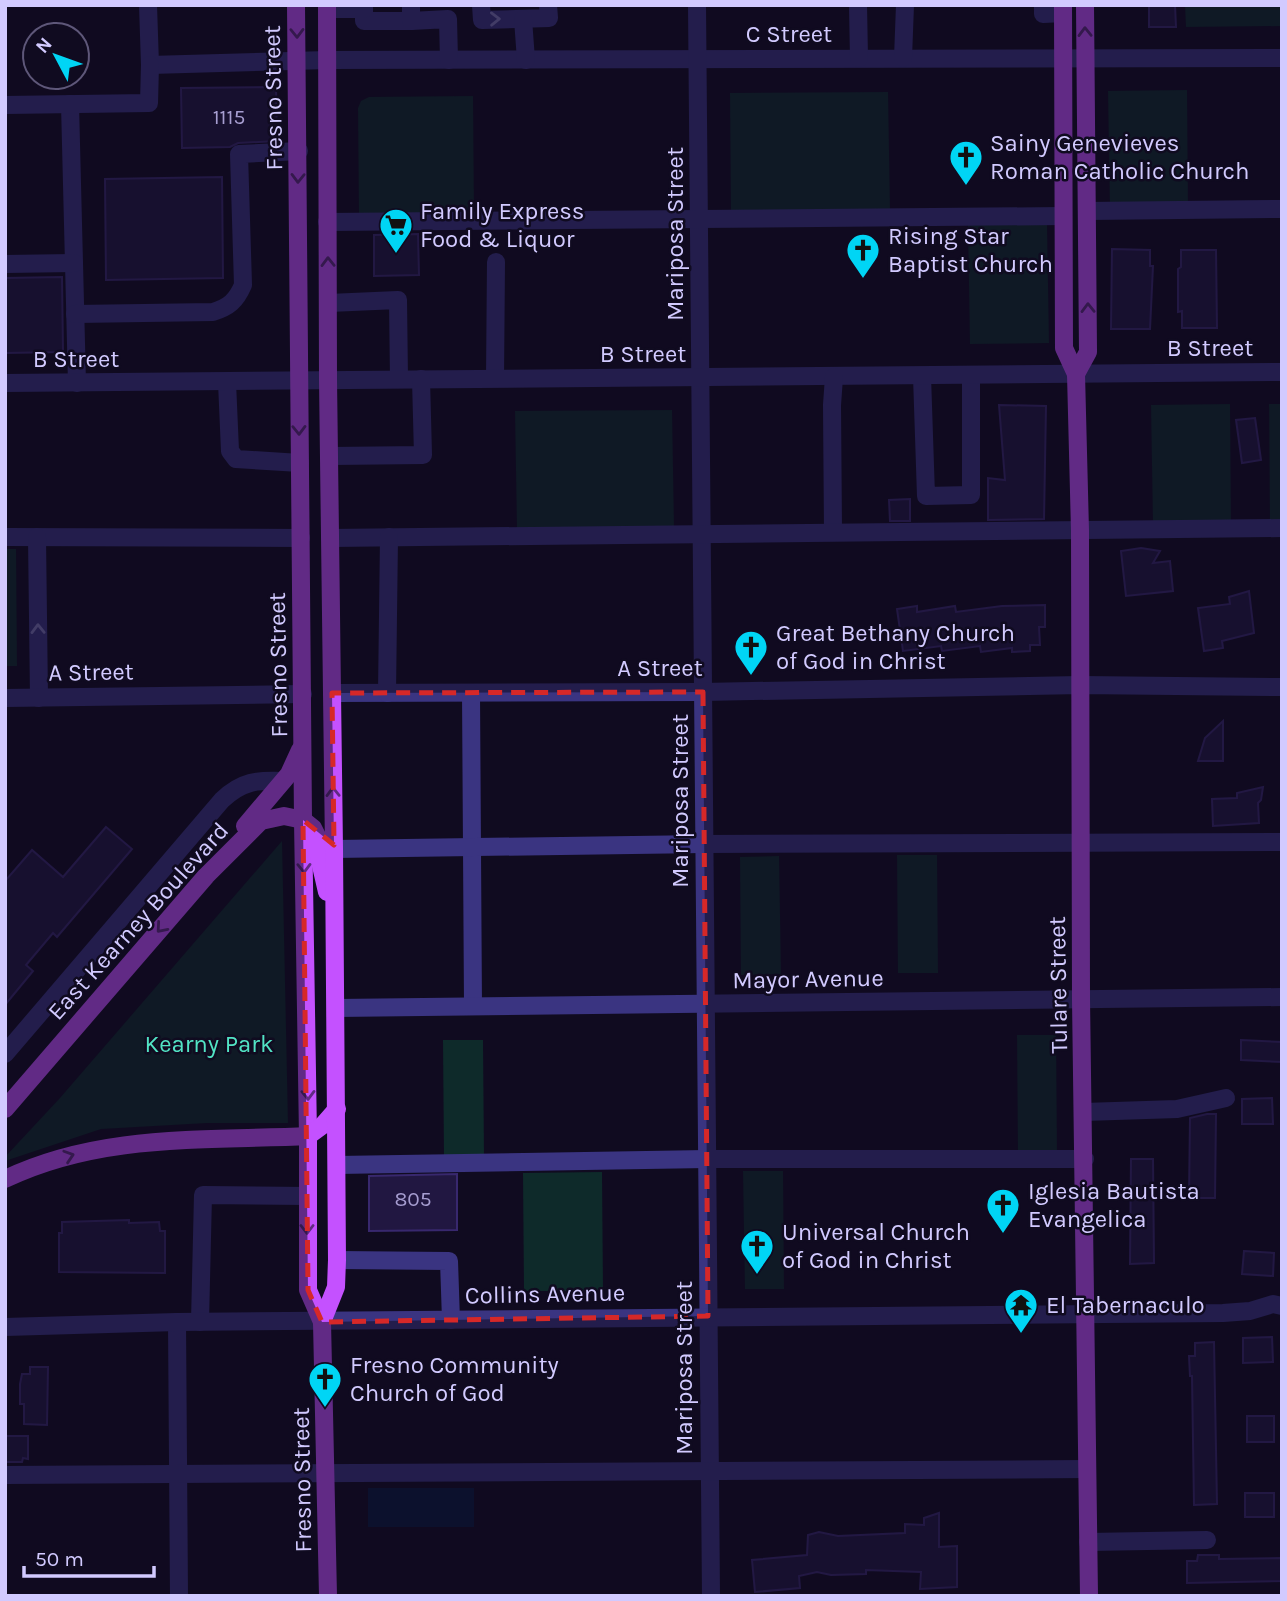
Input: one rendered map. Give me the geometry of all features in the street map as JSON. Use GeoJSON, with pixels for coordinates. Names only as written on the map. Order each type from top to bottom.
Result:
{"type":"FeatureCollection","features":[{"type":"Feature","properties":{"kind":"main road","name":"Fresno Street"},"geometry":{"type":"LineString","coordinates":[[296,5],[308,1290],[322,1322],[328,1596]]}},
{"type":"Feature","properties":{"kind":"main road","name":"Tulare Street"},"geometry":{"type":"LineString","coordinates":[[1076,373],[1088,352],[1085,5]]}},
{"type":"Feature","properties":{"kind":"main road","name":"Fresno Street"},"geometry":{"type":"LineString","coordinates":[[322,1322],[336,1287],[337,1260],[327,7]]}},
{"type":"Feature","properties":{"kind":"main road","name":"Tulare Street"},"geometry":{"type":"LineString","coordinates":[[1063,9],[1064,348],[1076,373],[1080,531],[1081,999],[1089,1596]]}},
{"type":"Feature","properties":{"kind":"main road"},"geometry":{"type":"LineString","coordinates":[[206,876],[283,781],[304,742]]}},
{"type":"Feature","properties":{"kind":"main road","name":"East Kearney Boulevard"},"geometry":{"type":"LineString","coordinates":[[5,1109],[206,876],[261,821],[284,816],[303,820]]}},
{"type":"Feature","properties":{"kind":"main road"},"geometry":{"type":"LineString","coordinates":[[303,820],[313,828],[319,840],[319,857],[334,926]]}},
{"type":"Feature","properties":{"kind":"main road"},"geometry":{"type":"LineString","coordinates":[[5,1180],[76,1153],[117,1145],[163,1140],[308,1136],[323,1125],[337,1109]]}},
{"type":"Feature","properties":{"kind":"street"},"geometry":{"type":"LineString","coordinates":[[5,105],[149,103],[148,5]]}},
{"type":"Feature","properties":{"kind":"street"},"geometry":{"type":"LineString","coordinates":[[481,5],[482,20],[549,18],[548,5]]}},
{"type":"Feature","properties":{"kind":"street","name":"Mariposa Street"},"geometry":{"type":"LineString","coordinates":[[698,5],[710,1596]]}},
{"type":"Feature","properties":{"kind":"street"},"geometry":{"type":"LineString","coordinates":[[858,5],[859,58]]}},
{"type":"Feature","properties":{"kind":"street"},"geometry":{"type":"LineString","coordinates":[[903,58],[905,5]]}},
{"type":"Feature","properties":{"kind":"street"},"geometry":{"type":"LineString","coordinates":[[1043,5],[1043,14],[1063,9]]}},
{"type":"Feature","properties":{"kind":"street"},"geometry":{"type":"LineString","coordinates":[[327,7],[364,7],[364,21],[411,13],[448,19],[449,60]]}},
{"type":"Feature","properties":{"kind":"street"},"geometry":{"type":"LineString","coordinates":[[523,19],[526,60]]}},
{"type":"Feature","properties":{"kind":"street","name":"C Street"},"geometry":{"type":"LineString","coordinates":[[150,65],[328,60],[1282,58]]}},
{"type":"Feature","properties":{"kind":"street"},"geometry":{"type":"LineString","coordinates":[[70,104],[77,383]]}},
{"type":"Feature","properties":{"kind":"street"},"geometry":{"type":"LineString","coordinates":[[75,314],[213,312],[228,307],[243,285],[239,154],[299,151]]}},
{"type":"Feature","properties":{"kind":"street"},"geometry":{"type":"LineString","coordinates":[[1087,211],[1282,209]]}},
{"type":"Feature","properties":{"kind":"street"},"geometry":{"type":"LineString","coordinates":[[327,222],[1063,216]]}},
{"type":"Feature","properties":{"kind":"street"},"geometry":{"type":"LineString","coordinates":[[495,378],[496,262]]}},
{"type":"Feature","properties":{"kind":"street"},"geometry":{"type":"LineString","coordinates":[[5,264],[74,263]]}},
{"type":"Feature","properties":{"kind":"street"},"geometry":{"type":"LineString","coordinates":[[329,303],[398,300],[399,379]]}},
{"type":"Feature","properties":{"kind":"street","name":"B Street"},"geometry":{"type":"LineString","coordinates":[[5,383],[1282,372]]}},
{"type":"Feature","properties":{"kind":"street"},"geometry":{"type":"LineString","coordinates":[[922,376],[926,496],[971,495],[971,375]]}},
{"type":"Feature","properties":{"kind":"street"},"geometry":{"type":"LineString","coordinates":[[833,531],[834,377]]}},
{"type":"Feature","properties":{"kind":"street"},"geometry":{"type":"LineString","coordinates":[[331,456],[423,455],[421,379]]}},
{"type":"Feature","properties":{"kind":"street"},"geometry":{"type":"LineString","coordinates":[[227,382],[230,451],[236,459],[300,463]]}},
{"type":"Feature","properties":{"kind":"street"},"geometry":{"type":"LineString","coordinates":[[330,538],[1282,528]]}},
{"type":"Feature","properties":{"kind":"street"},"geometry":{"type":"LineString","coordinates":[[5,537],[301,538]]}},
{"type":"Feature","properties":{"kind":"street"},"geometry":{"type":"LineString","coordinates":[[37,537],[40,698]]}},
{"type":"Feature","properties":{"kind":"street"},"geometry":{"type":"LineString","coordinates":[[387,693],[389,537]]}},
{"type":"Feature","properties":{"kind":"street","name":"A Street"},"geometry":{"type":"LineString","coordinates":[[332,693],[703,692],[1080,685],[1282,687]]}},
{"type":"Feature","properties":{"kind":"street"},"geometry":{"type":"LineString","coordinates":[[471,693],[473,1006]]}},
{"type":"Feature","properties":{"kind":"street","name":"A Street"},"geometry":{"type":"LineString","coordinates":[[5,698],[303,694]]}},
{"type":"Feature","properties":{"kind":"street"},"geometry":{"type":"LineString","coordinates":[[5,1054],[222,800],[234,789],[259,780],[283,781]]}},
{"type":"Feature","properties":{"kind":"street"},"geometry":{"type":"LineString","coordinates":[[334,849],[704,844],[1282,842]]}},
{"type":"Feature","properties":{"kind":"street","name":"Mayor Avenue"},"geometry":{"type":"LineString","coordinates":[[335,1008],[1282,997]]}},
{"type":"Feature","properties":{"kind":"street"},"geometry":{"type":"LineString","coordinates":[[1084,1112],[1177,1109],[1226,1098]]}},
{"type":"Feature","properties":{"kind":"street"},"geometry":{"type":"LineString","coordinates":[[337,1165],[707,1159],[1085,1159]]}},
{"type":"Feature","properties":{"kind":"street"},"geometry":{"type":"LineString","coordinates":[[200,1322],[203,1195],[307,1196]]}},
{"type":"Feature","properties":{"kind":"street"},"geometry":{"type":"LineString","coordinates":[[337,1260],[449,1261],[451,1320]]}},
{"type":"Feature","properties":{"kind":"street","name":"Collins Avenue"},"geometry":{"type":"LineString","coordinates":[[5,1327],[177,1322],[1223,1313],[1250,1311],[1273,1304],[1282,1306]]}},
{"type":"Feature","properties":{"kind":"street"},"geometry":{"type":"LineString","coordinates":[[177,1322],[179,1596]]}},
{"type":"Feature","properties":{"kind":"street"},"geometry":{"type":"LineString","coordinates":[[5,1475],[1087,1469]]}},
{"type":"Feature","properties":{"kind":"street"},"geometry":{"type":"LineString","coordinates":[[1088,1542],[1207,1540]]}},
{"type":"Feature","properties":{"kind":"highlighted area"},"geometry":{"type":"Polygon","coordinates":[[[703,692],[708,1316],[322,1322],[308,1290],[303,820],[334,845],[332,693],[703,692]]]}},
{"type":"Feature","properties":{"kind":"green space"},"geometry":{"type":"Polygon","coordinates":[[[1185,5],[1282,5],[1282,26],[1186,27],[1185,5]]]}},
{"type":"Feature","properties":{"kind":"green space"},"geometry":{"type":"Polygon","coordinates":[[[1187,90],[1188,208],[1110,209],[1108,91],[1187,90]]]}},
{"type":"Feature","properties":{"kind":"green space"},"geometry":{"type":"Polygon","coordinates":[[[888,92],[890,210],[731,211],[730,93],[888,92]]]}},
{"type":"Feature","properties":{"kind":"green space"},"geometry":{"type":"Polygon","coordinates":[[[473,96],[474,214],[359,215],[358,108],[361,101],[369,97],[473,96]]]}},
{"type":"Feature","properties":{"kind":"green space"},"geometry":{"type":"Polygon","coordinates":[[[968,225],[1047,225],[1049,343],[970,344],[968,225]]]}},
{"type":"Feature","properties":{"kind":"green space"},"geometry":{"type":"Polygon","coordinates":[[[1230,404],[1231,522],[1153,523],[1151,405],[1230,404]]]}},
{"type":"Feature","properties":{"kind":"green space"},"geometry":{"type":"Polygon","coordinates":[[[1269,404],[1282,404],[1282,522],[1270,522],[1269,404]]]}},
{"type":"Feature","properties":{"kind":"green space"},"geometry":{"type":"Polygon","coordinates":[[[672,410],[674,527],[517,528],[515,411],[672,410]]]}},
{"type":"Feature","properties":{"kind":"green space"},"geometry":{"type":"Polygon","coordinates":[[[5,549],[16,549],[17,666],[5,666],[5,549]]]}},
{"type":"Feature","properties":{"kind":"green space","name":"Kearny Park"},"geometry":{"type":"Polygon","coordinates":[[[282,841],[288,1123],[207,1123],[101,1129],[5,1161],[5,1157],[60,1098],[282,841]]]}},
{"type":"Feature","properties":{"kind":"green space"},"geometry":{"type":"Polygon","coordinates":[[[897,855],[937,855],[938,973],[898,973],[897,855]]]}},
{"type":"Feature","properties":{"kind":"green space"},"geometry":{"type":"Polygon","coordinates":[[[779,856],[781,974],[741,975],[740,857],[779,856]]]}},
{"type":"Feature","properties":{"kind":"green space"},"geometry":{"type":"Polygon","coordinates":[[[1017,1035],[1056,1035],[1057,1153],[1018,1153],[1017,1035]]]}},
{"type":"Feature","properties":{"kind":"green space"},"geometry":{"type":"Polygon","coordinates":[[[443,1040],[483,1040],[484,1158],[444,1158],[443,1040]]]}},
{"type":"Feature","properties":{"kind":"green space"},"geometry":{"type":"Polygon","coordinates":[[[743,1171],[783,1171],[784,1289],[745,1289],[743,1171]]]}},
{"type":"Feature","properties":{"kind":"green space"},"geometry":{"type":"Polygon","coordinates":[[[602,1172],[603,1291],[524,1291],[523,1173],[602,1172]]]}},
{"type":"Feature","properties":{"kind":"water"},"geometry":{"type":"Polygon","coordinates":[[[368,1488],[474,1488],[474,1527],[368,1527],[368,1488]]]}},
{"type":"Feature","properties":{"kind":"building"},"geometry":{"type":"Polygon","coordinates":[[[1149,5],[1175,5],[1176,27],[1149,27],[1149,5]]]}},
{"type":"Feature","properties":{"kind":"building"},"geometry":{"type":"Polygon","coordinates":[[[276,87],[277,141],[238,143],[230,147],[182,148],[181,88],[276,87]]]}},
{"type":"Feature","properties":{"kind":"building"},"geometry":{"type":"Polygon","coordinates":[[[222,177],[223,278],[106,280],[105,179],[222,177]]]}},
{"type":"Feature","properties":{"kind":"building","name":"Family Express Food & Liquor"},"geometry":{"type":"Polygon","coordinates":[[[418,234],[419,275],[374,276],[374,235],[418,234]]]}},
{"type":"Feature","properties":{"kind":"building"},"geometry":{"type":"Polygon","coordinates":[[[1112,249],[1150,250],[1150,266],[1153,266],[1150,329],[1111,329],[1112,249]]]}},
{"type":"Feature","properties":{"kind":"building"},"geometry":{"type":"Polygon","coordinates":[[[1181,250],[1216,250],[1217,328],[1182,328],[1182,311],[1178,312],[1181,250]]]}},
{"type":"Feature","properties":{"kind":"building"},"geometry":{"type":"Polygon","coordinates":[[[62,277],[63,352],[5,353],[5,278],[62,277]]]}},
{"type":"Feature","properties":{"kind":"building"},"geometry":{"type":"Polygon","coordinates":[[[999,405],[1046,406],[1044,519],[988,520],[988,478],[1005,480],[999,405]]]}},
{"type":"Feature","properties":{"kind":"building"},"geometry":{"type":"Polygon","coordinates":[[[1255,418],[1261,460],[1242,463],[1236,420],[1255,418]]]}},
{"type":"Feature","properties":{"kind":"building"},"geometry":{"type":"Polygon","coordinates":[[[910,499],[910,521],[890,521],[889,500],[910,499]]]}},
{"type":"Feature","properties":{"kind":"building"},"geometry":{"type":"Polygon","coordinates":[[[1141,548],[1160,551],[1153,563],[1170,561],[1173,591],[1126,596],[1121,551],[1141,548]]]}},
{"type":"Feature","properties":{"kind":"building"},"geometry":{"type":"Polygon","coordinates":[[[1249,591],[1254,633],[1222,641],[1223,648],[1204,651],[1198,608],[1230,604],[1229,597],[1249,591]]]}},
{"type":"Feature","properties":{"kind":"building"},"geometry":{"type":"Polygon","coordinates":[[[1045,605],[1045,627],[1039,627],[1040,645],[1030,645],[1030,651],[1012,652],[1012,648],[981,652],[980,646],[942,651],[941,646],[903,651],[897,609],[917,606],[917,612],[955,606],[956,612],[1002,606],[1045,605]]]}},
{"type":"Feature","properties":{"kind":"building"},"geometry":{"type":"Polygon","coordinates":[[[1223,721],[1223,761],[1198,761],[1205,738],[1223,721]]]}},
{"type":"Feature","properties":{"kind":"building"},"geometry":{"type":"Polygon","coordinates":[[[1263,787],[1258,803],[1259,823],[1213,826],[1212,799],[1237,798],[1237,793],[1263,787]]]}},
{"type":"Feature","properties":{"kind":"building"},"geometry":{"type":"Polygon","coordinates":[[[106,827],[132,849],[57,937],[53,933],[26,965],[33,971],[5,1005],[5,881],[32,850],[63,877],[106,827]]]}},
{"type":"Feature","properties":{"kind":"building"},"geometry":{"type":"Polygon","coordinates":[[[1241,1040],[1282,1042],[1282,1062],[1241,1060],[1241,1040]]]}},
{"type":"Feature","properties":{"kind":"building"},"geometry":{"type":"Polygon","coordinates":[[[1272,1098],[1273,1124],[1242,1124],[1242,1099],[1272,1098]]]}},
{"type":"Feature","properties":{"kind":"building"},"geometry":{"type":"Polygon","coordinates":[[[1216,1114],[1215,1198],[1189,1198],[1190,1118],[1216,1114]]]}},
{"type":"Feature","properties":{"kind":"building"},"geometry":{"type":"Polygon","coordinates":[[[1131,1159],[1153,1159],[1154,1263],[1130,1264],[1131,1159]]]}},
{"type":"Feature","properties":{"kind":"building"},"geometry":{"type":"Polygon","coordinates":[[[457,1174],[457,1230],[369,1231],[369,1176],[457,1174]]]}},
{"type":"Feature","properties":{"kind":"building"},"geometry":{"type":"Polygon","coordinates":[[[129,1220],[129,1223],[159,1222],[160,1231],[165,1231],[165,1273],[59,1272],[59,1233],[62,1233],[62,1222],[129,1220]]]}},
{"type":"Feature","properties":{"kind":"building"},"geometry":{"type":"Polygon","coordinates":[[[1244,1251],[1274,1253],[1273,1276],[1242,1274],[1244,1251]]]}},
{"type":"Feature","properties":{"kind":"building"},"geometry":{"type":"Polygon","coordinates":[[[1272,1337],[1273,1362],[1243,1363],[1243,1338],[1272,1337]]]}},
{"type":"Feature","properties":{"kind":"building"},"geometry":{"type":"Polygon","coordinates":[[[1214,1342],[1217,1504],[1194,1505],[1192,1376],[1189,1356],[1195,1356],[1195,1343],[1214,1342]]]}},
{"type":"Feature","properties":{"kind":"building"},"geometry":{"type":"Polygon","coordinates":[[[30,1367],[48,1367],[47,1425],[24,1424],[20,1384],[22,1374],[30,1374],[30,1367]]]}},
{"type":"Feature","properties":{"kind":"building"},"geometry":{"type":"Polygon","coordinates":[[[1247,1416],[1274,1416],[1274,1442],[1247,1442],[1247,1416]]]}},
{"type":"Feature","properties":{"kind":"building"},"geometry":{"type":"Polygon","coordinates":[[[5,1436],[28,1436],[28,1459],[23,1458],[22,1462],[5,1462],[5,1436]]]}},
{"type":"Feature","properties":{"kind":"building"},"geometry":{"type":"Polygon","coordinates":[[[1245,1493],[1274,1493],[1274,1517],[1245,1517],[1245,1493]]]}},
{"type":"Feature","properties":{"kind":"building"},"geometry":{"type":"Polygon","coordinates":[[[939,1513],[939,1547],[957,1546],[957,1587],[920,1589],[921,1572],[866,1570],[866,1574],[831,1575],[817,1572],[799,1576],[800,1588],[755,1592],[752,1560],[807,1555],[808,1535],[819,1532],[838,1536],[905,1533],[905,1524],[924,1525],[924,1518],[939,1513]]]}},
{"type":"Feature","properties":{"kind":"building"},"geometry":{"type":"Polygon","coordinates":[[[1198,1555],[1219,1555],[1219,1559],[1282,1558],[1282,1581],[1187,1583],[1187,1561],[1197,1561],[1198,1555]]]}},
{"type":"Feature","properties":{"kind":"place","name":"Sainy Genevieves Roman Catholic Church"},"geometry":{"type":"Point","coordinates":[966,187]}},
{"type":"Feature","properties":{"kind":"place","name":"Family Express Food & Liquor"},"geometry":{"type":"Point","coordinates":[396,255]}},
{"type":"Feature","properties":{"kind":"place","name":"Rising Star Baptist Church"},"geometry":{"type":"Point","coordinates":[863,280]}},
{"type":"Feature","properties":{"kind":"place","name":"Great Bethany Church of God in Christ"},"geometry":{"type":"Point","coordinates":[751,677]}},
{"type":"Feature","properties":{"kind":"place","name":"Iglesia Bautista Evangelica"},"geometry":{"type":"Point","coordinates":[1003,1235]}},
{"type":"Feature","properties":{"kind":"place","name":"Universal Church of God in Christ"},"geometry":{"type":"Point","coordinates":[757,1276]}},
{"type":"Feature","properties":{"kind":"place","name":"El Tabernaculo"},"geometry":{"type":"Point","coordinates":[1021,1335]}},
{"type":"Feature","properties":{"kind":"place","name":"Fresno Community Church of God"},"geometry":{"type":"Point","coordinates":[325,1409]}}]}
